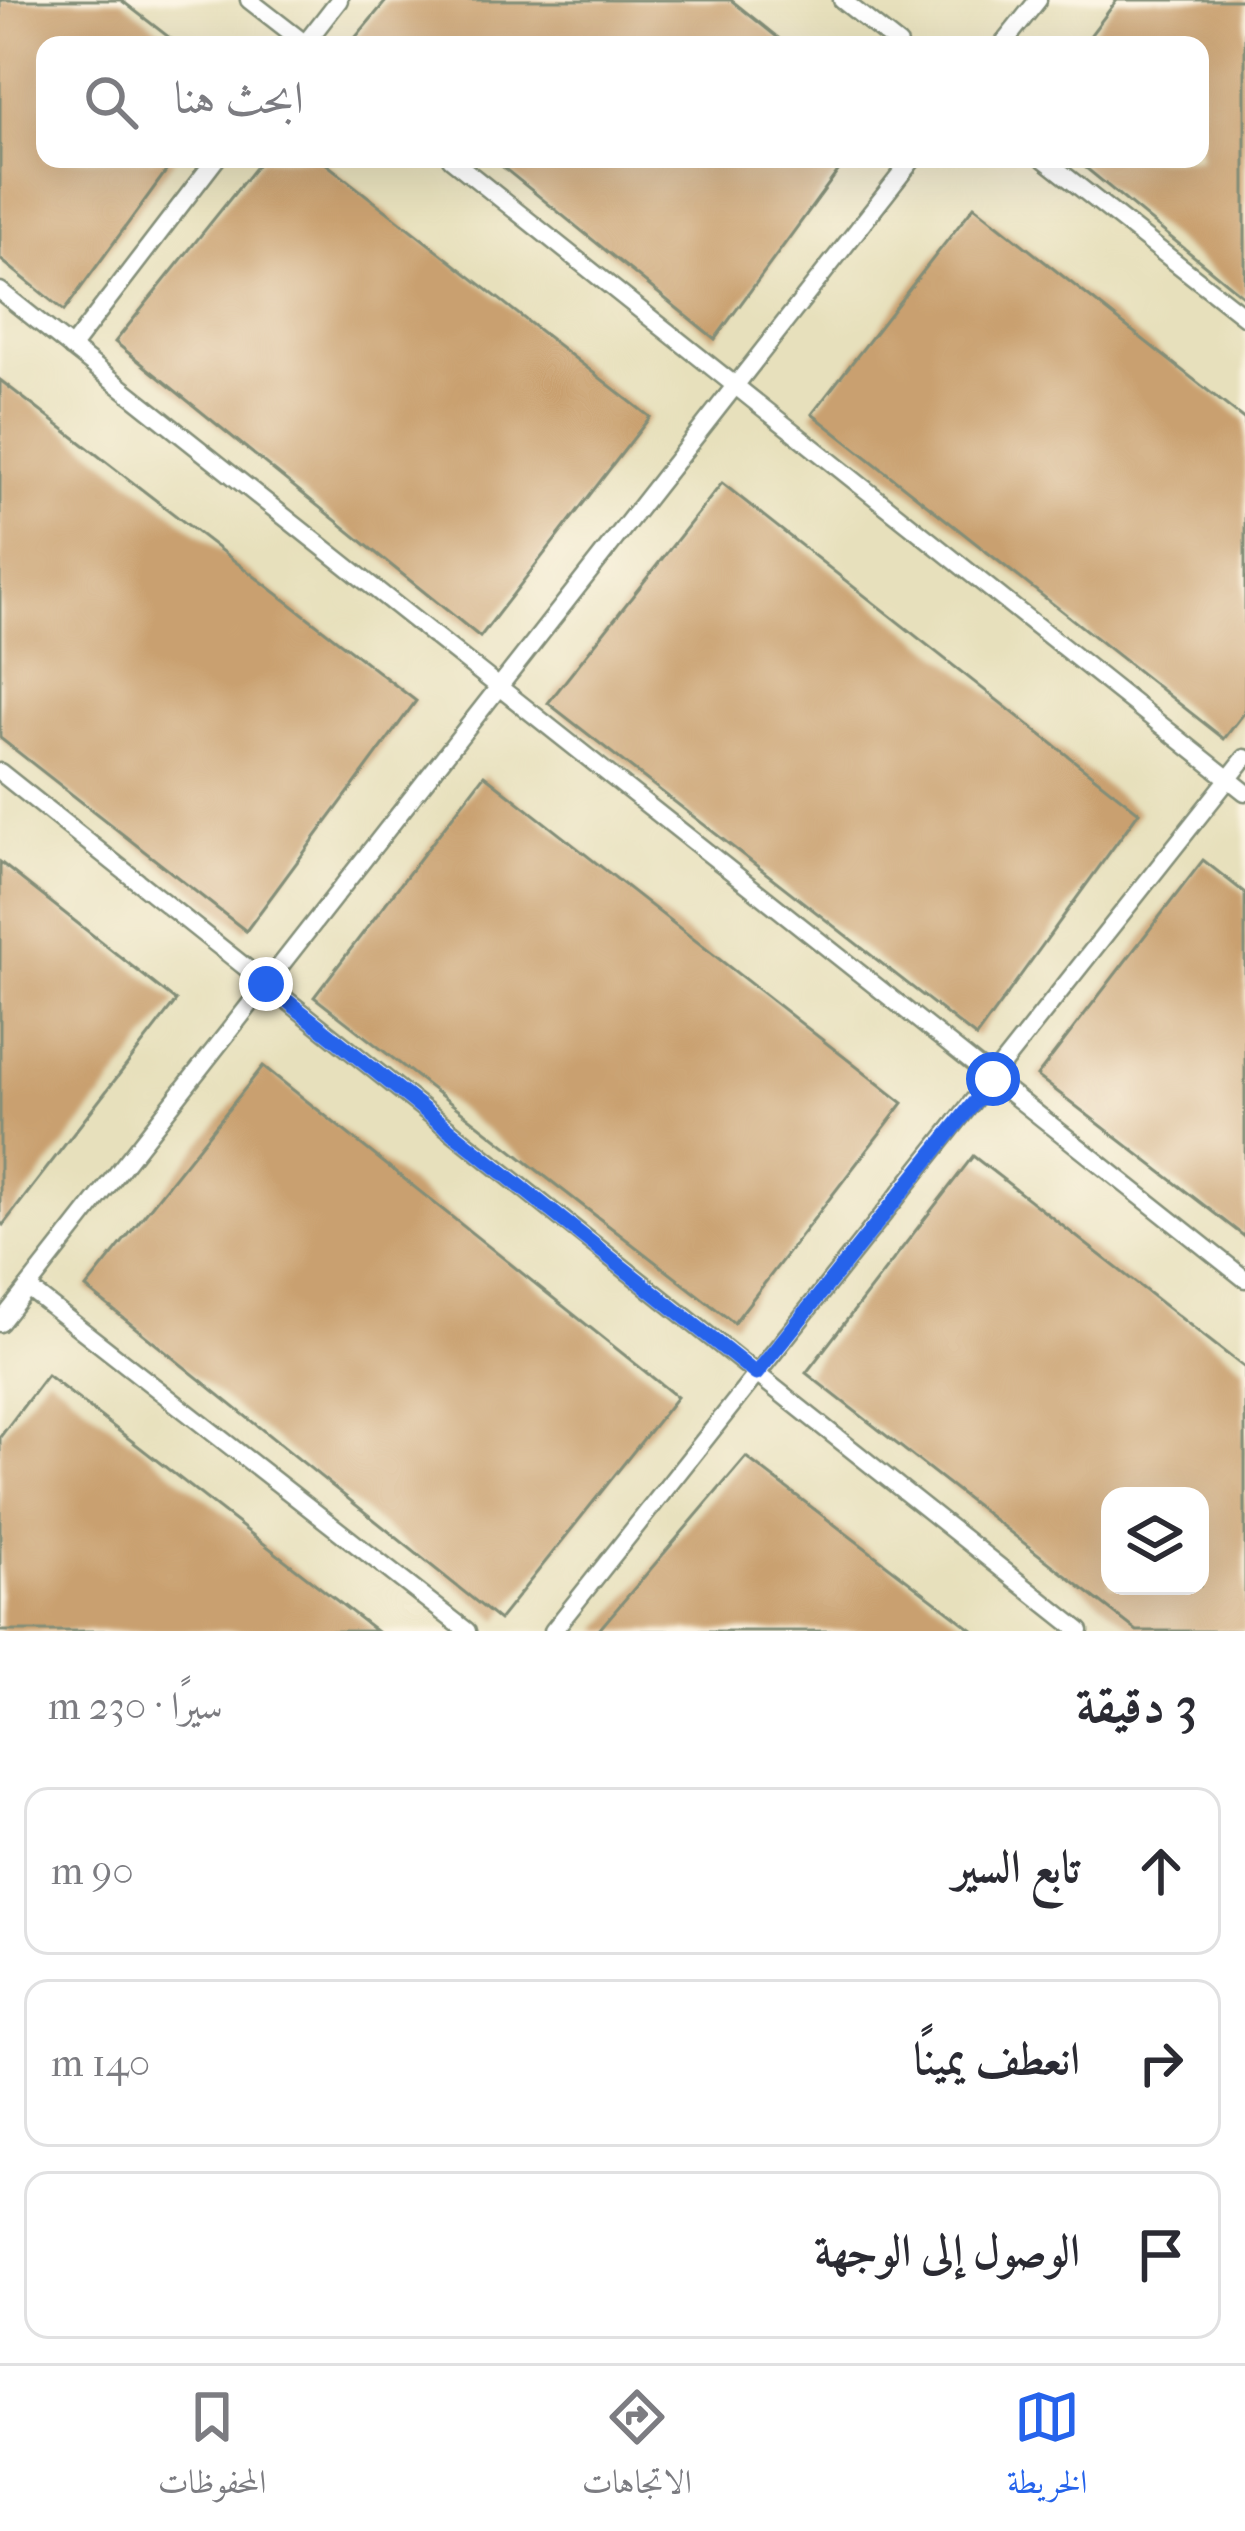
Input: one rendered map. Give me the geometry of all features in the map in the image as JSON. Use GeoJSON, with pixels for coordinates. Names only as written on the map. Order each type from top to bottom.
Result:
{"type":"FeatureCollection","features":[{"type":"Feature","properties":{"kind":"lane"},"geometry":{"type":"LineString","coordinates":[[249,0],[296,36]]}},
{"type":"Feature","properties":{"kind":"lane"},"geometry":{"type":"LineString","coordinates":[[312,36],[339,0]]}},
{"type":"Feature","properties":{"kind":"lane"},"geometry":{"type":"LineString","coordinates":[[842,0],[888,36]]}},
{"type":"Feature","properties":{"kind":"lane"},"geometry":{"type":"LineString","coordinates":[[1009,36],[1038,0]]}},
{"type":"Feature","properties":{"kind":"lane"},"geometry":{"type":"LineString","coordinates":[[71,348],[210,168]]}},
{"type":"Feature","properties":{"kind":"lane"},"geometry":{"type":"LineString","coordinates":[[463,168],[1245,792]]}},
{"type":"Feature","properties":{"kind":"lane"},"geometry":{"type":"LineString","coordinates":[[0,1323],[906,168]]}},
{"type":"Feature","properties":{"kind":"lane"},"geometry":{"type":"LineString","coordinates":[[1055,168],[1245,317]]}},
{"type":"Feature","properties":{"kind":"lane"},"geometry":{"type":"LineString","coordinates":[[0,291],[1245,1279]]}},
{"type":"Feature","properties":{"kind":"lane"},"geometry":{"type":"LineString","coordinates":[[553,1631],[1245,758]]}},
{"type":"Feature","properties":{"kind":"lane"},"geometry":{"type":"LineString","coordinates":[[0,772],[1080,1631]]}},
{"type":"Feature","properties":{"kind":"lane"},"geometry":{"type":"LineString","coordinates":[[28,1288],[466,1631]]}},
{"type":"Feature","properties":{"kind":"building"},"geometry":{"type":"Polygon","coordinates":[[[0,0],[121,0],[167,36],[36,36],[36,168],[168,168],[64,311],[0,259],[0,0]]]}},
{"type":"Feature","properties":{"kind":"building"},"geometry":{"type":"Polygon","coordinates":[[[387,0],[731,0],[776,36],[357,36],[387,0]]]}},
{"type":"Feature","properties":{"kind":"building"},"geometry":{"type":"Polygon","coordinates":[[[1117,0],[1245,0],[1245,298],[1086,168],[1209,168],[1209,36],[1090,36],[1117,0]]]}},
{"type":"Feature","properties":{"kind":"building"},"geometry":{"type":"Polygon","coordinates":[[[255,168],[332,168],[650,417],[480,637],[115,342],[255,168]]]}},
{"type":"Feature","properties":{"kind":"building"},"geometry":{"type":"Polygon","coordinates":[[[504,168],[840,168],[715,339],[504,168]]]}},
{"type":"Feature","properties":{"kind":"building"},"geometry":{"type":"Polygon","coordinates":[[[974,206],[1245,420],[1245,712],[1224,739],[812,414],[974,206]]]}},
{"type":"Feature","properties":{"kind":"building"},"geometry":{"type":"Polygon","coordinates":[[[0,380],[416,701],[246,931],[0,738],[0,380]]]}},
{"type":"Feature","properties":{"kind":"building"},"geometry":{"type":"Polygon","coordinates":[[[722,483],[1139,812],[976,1037],[548,703],[722,483]]]}},
{"type":"Feature","properties":{"kind":"building"},"geometry":{"type":"Polygon","coordinates":[[[484,775],[903,1103],[734,1323],[314,997],[484,775]]]}},
{"type":"Feature","properties":{"kind":"building"},"geometry":{"type":"Polygon","coordinates":[[[1203,860],[1245,893],[1245,1237],[1037,1076],[1203,860]]]}},
{"type":"Feature","properties":{"kind":"building"},"geometry":{"type":"Polygon","coordinates":[[[0,862],[176,1001],[3,1225],[0,1222],[0,862]]]}},
{"type":"Feature","properties":{"kind":"building"},"geometry":{"type":"Polygon","coordinates":[[[263,1066],[677,1397],[499,1620],[86,1288],[263,1066]]]}},
{"type":"Feature","properties":{"kind":"building"},"geometry":{"type":"Polygon","coordinates":[[[973,1156],[1245,1368],[1245,1631],[1137,1631],[806,1373],[973,1156]]]}},
{"type":"Feature","properties":{"kind":"building"},"geometry":{"type":"Polygon","coordinates":[[[47,1375],[376,1631],[0,1631],[0,1437],[47,1375]]]}},
{"type":"Feature","properties":{"kind":"building"},"geometry":{"type":"Polygon","coordinates":[[[746,1457],[974,1631],[598,1631],[746,1457]]]}},
{"type":"Feature","properties":{"kind":"route"},"geometry":{"type":"LineString","coordinates":[[266,984],[756,1374],[993,1079]]}}]}
